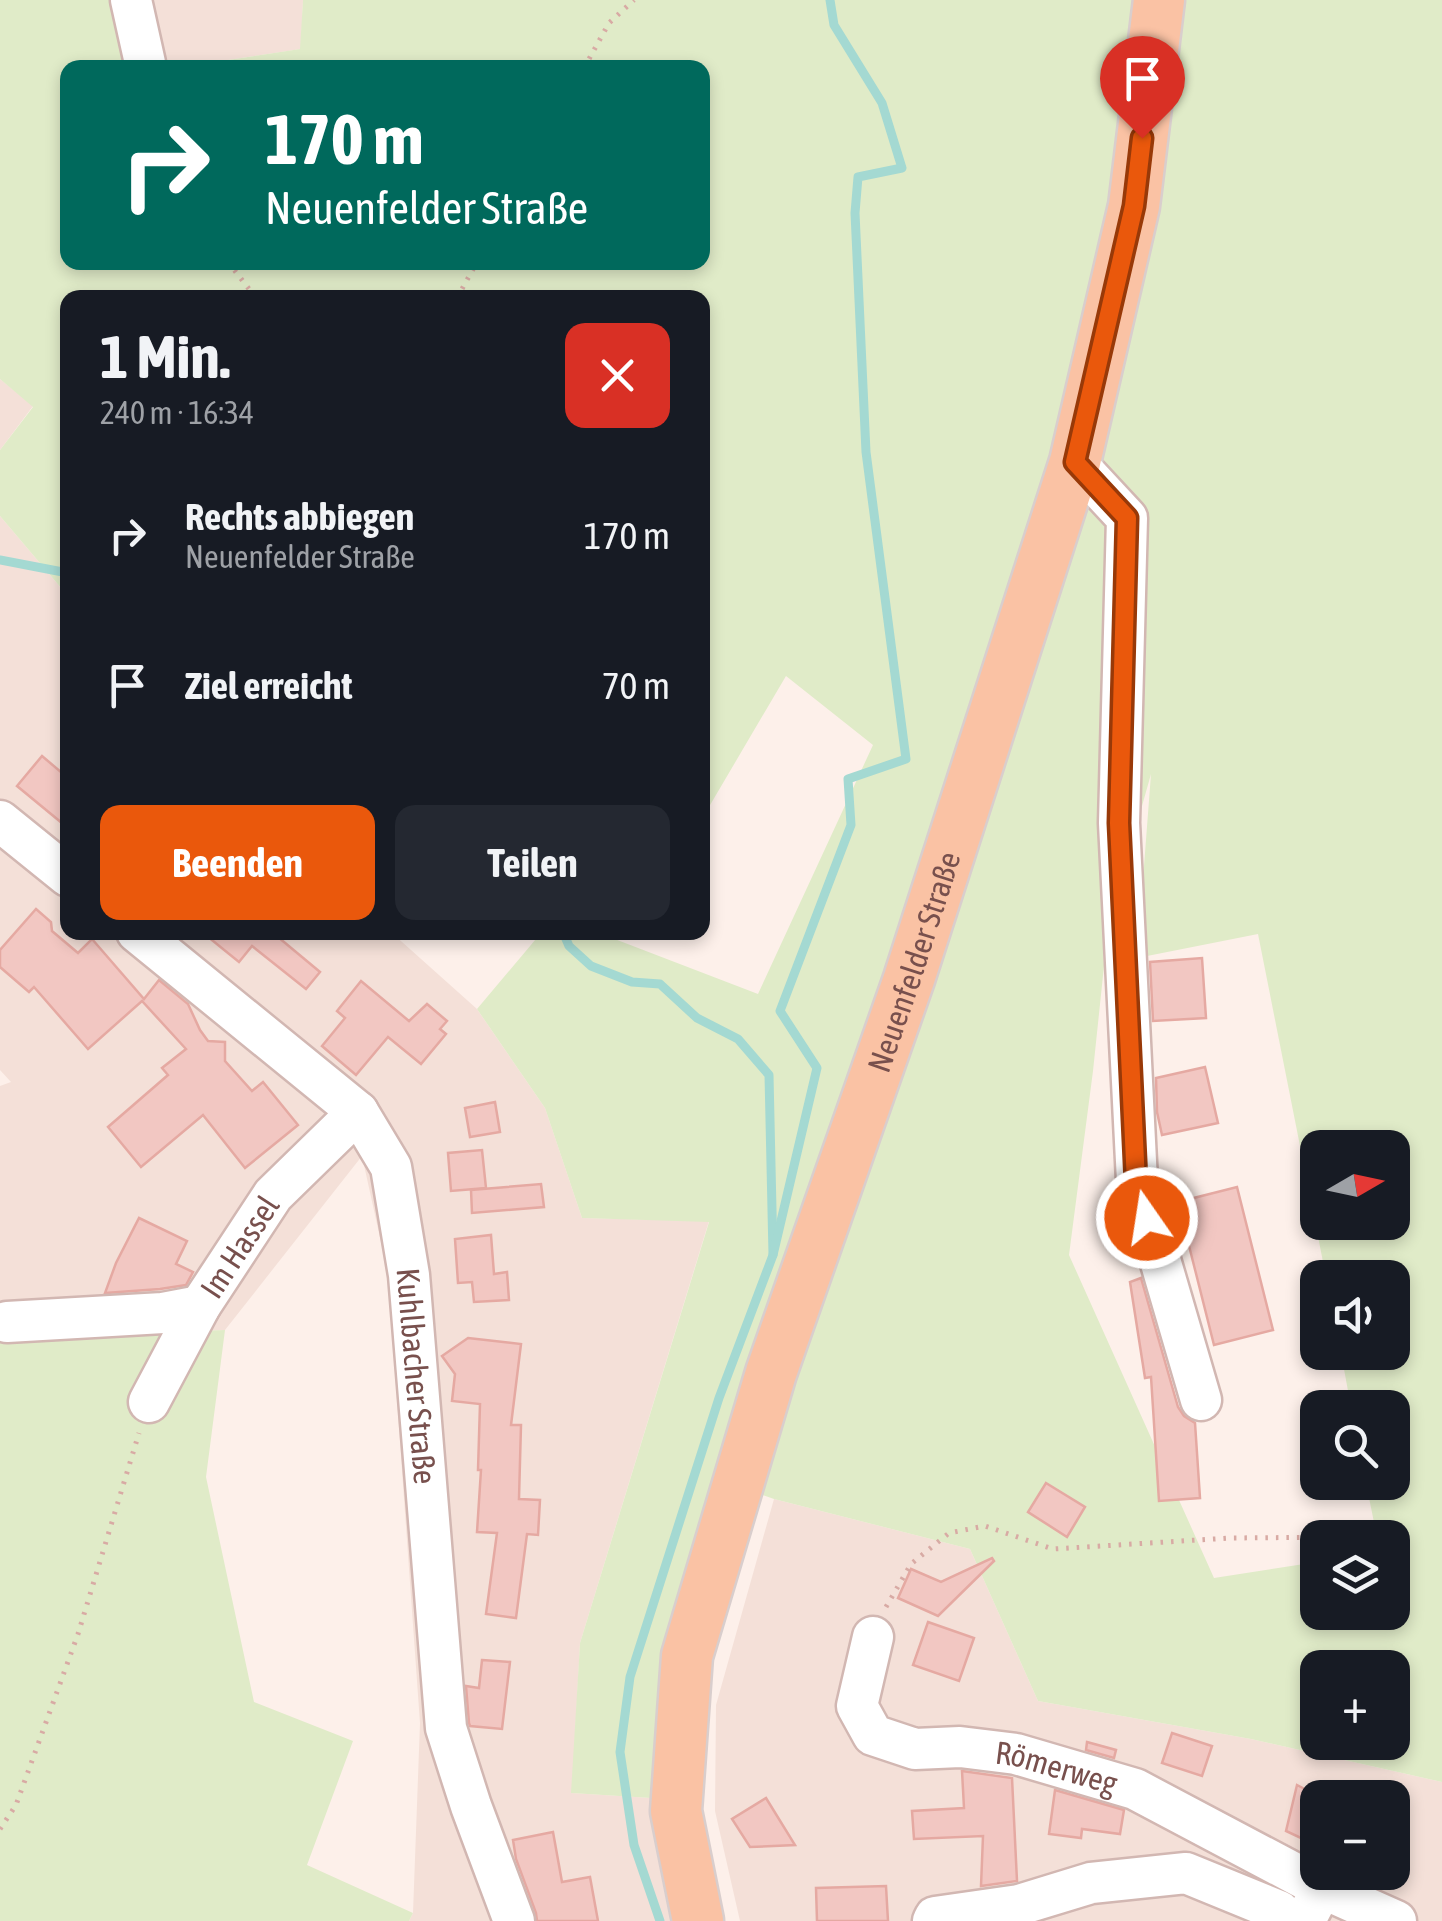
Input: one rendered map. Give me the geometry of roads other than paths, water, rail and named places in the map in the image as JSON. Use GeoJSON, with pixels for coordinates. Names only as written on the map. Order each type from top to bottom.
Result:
{"type":"FeatureCollection","features":[{"type":"Feature","properties":{"kind":"main road","name":"Neuenfelder Straße"},"geometry":{"type":"LineString","coordinates":[[698,1921],[676,1812],[687,1656],[772,1373],[909,979],[1075,462],[1134,206],[1158,0]]}},
{"type":"Feature","properties":{"kind":"street"},"geometry":{"type":"LineString","coordinates":[[131,0],[143,60]]}},
{"type":"Feature","properties":{"kind":"street"},"geometry":{"type":"LineString","coordinates":[[1075,462],[1127,518],[1119,823],[1136,1182],[1201,1400]]}},
{"type":"Feature","properties":{"kind":"street"},"geometry":{"type":"LineString","coordinates":[[0,821],[60,870]]}},
{"type":"Feature","properties":{"kind":"street","name":"Kuhlbacher Straße"},"geometry":{"type":"LineString","coordinates":[[147,940],[358,1112],[391,1168],[409,1275],[446,1728],[514,1921]]}},
{"type":"Feature","properties":{"kind":"street","name":"Im Hassel"},"geometry":{"type":"LineString","coordinates":[[148,1402],[200,1306],[273,1195],[358,1112]]}},
{"type":"Feature","properties":{"kind":"street"},"geometry":{"type":"LineString","coordinates":[[7,1322],[163,1314],[200,1306]]}},
{"type":"Feature","properties":{"kind":"street","name":"Römerweg"},"geometry":{"type":"LineString","coordinates":[[873,1637],[857,1706],[873,1735],[915,1749],[960,1747],[1016,1754],[1135,1789],[1313,1905],[1396,1921]]}},
{"type":"Feature","properties":{"kind":"street"},"geometry":{"type":"LineString","coordinates":[[932,1921],[935,1917],[1019,1904],[1092,1884],[1186,1873],[1279,1910],[1280,1921]]}},
{"type":"Feature","properties":{"kind":"waterway"},"geometry":{"type":"LineString","coordinates":[[773,1255],[817,1068],[780,1011],[851,825],[848,779],[906,759],[866,452],[855,213],[858,177],[902,168],[882,103],[834,25],[830,0]]}},
{"type":"Feature","properties":{"kind":"waterway"},"geometry":{"type":"LineString","coordinates":[[0,560],[60,571]]}},
{"type":"Feature","properties":{"kind":"waterway"},"geometry":{"type":"LineString","coordinates":[[566,940],[591,966],[632,982],[660,984],[697,1018],[738,1039],[769,1075],[773,1255],[719,1398],[630,1677],[620,1752],[634,1845],[660,1921]]}}]}
